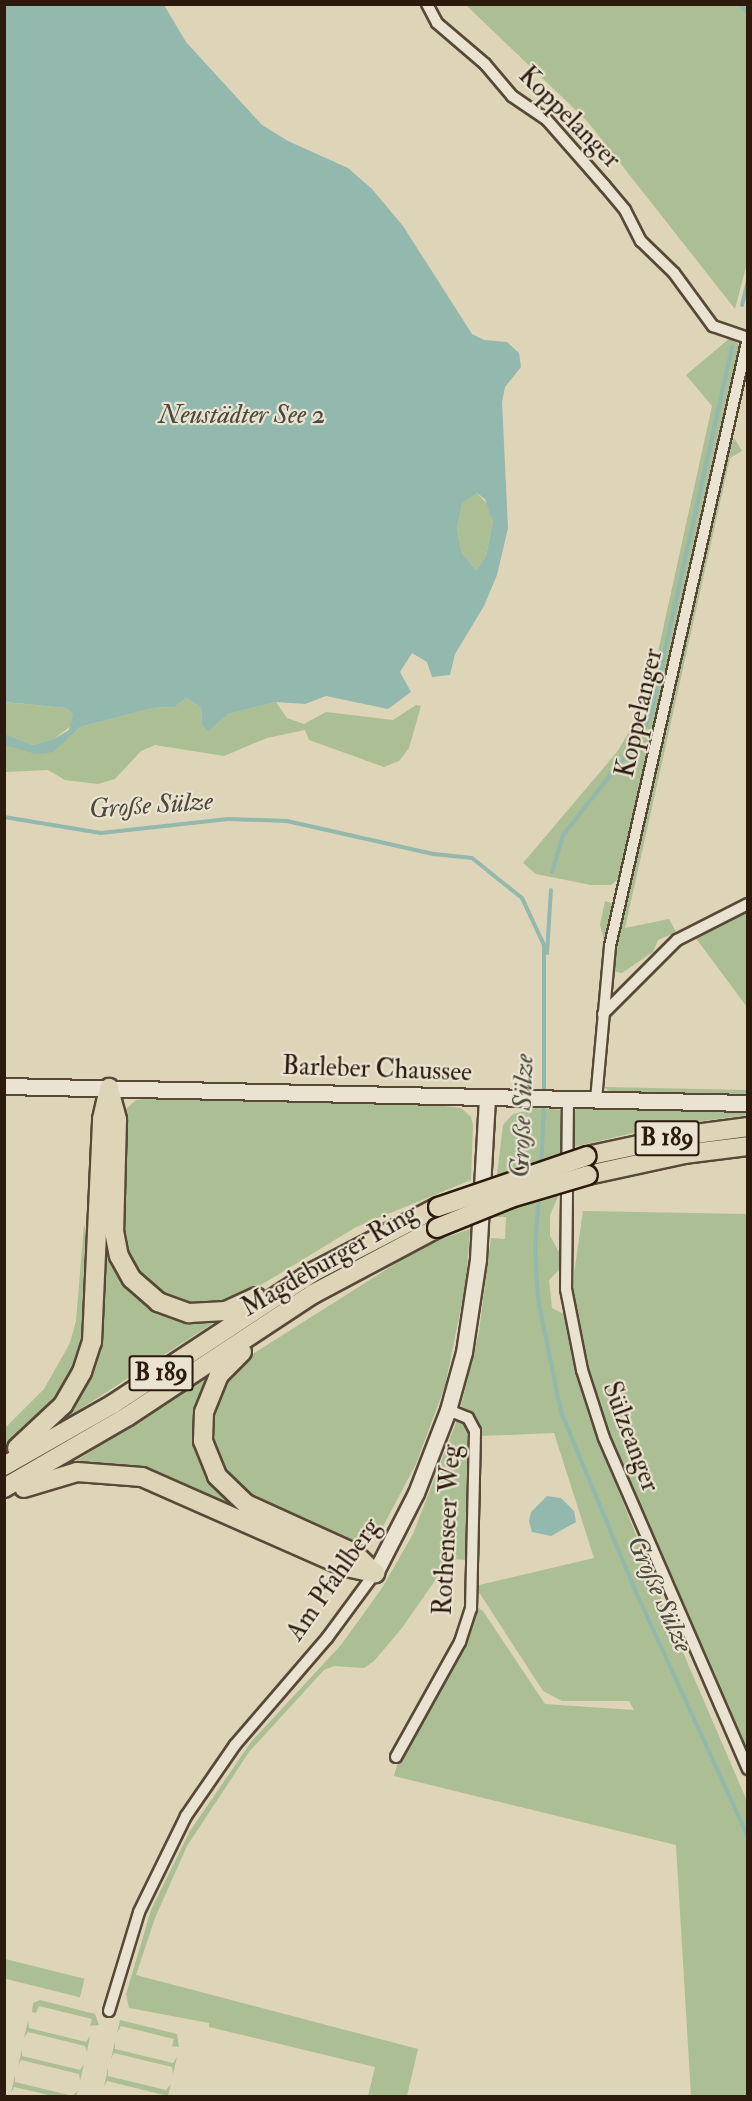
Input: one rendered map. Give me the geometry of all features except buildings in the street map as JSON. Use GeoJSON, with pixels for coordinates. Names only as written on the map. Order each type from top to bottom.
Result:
{"type":"FeatureCollection","features":[{"type":"Feature","properties":{"kind":"highway"},"geometry":{"type":"LineString","coordinates":[[109,1088],[117,1120],[115,1240],[123,1265],[139,1288],[171,1308],[213,1313],[243,1304],[299,1270],[313,1272]]}},
{"type":"Feature","properties":{"kind":"highway"},"geometry":{"type":"LineString","coordinates":[[4,1455],[30,1439],[57,1414],[78,1380],[89,1351],[97,1302],[102,1119],[109,1088]]}},
{"type":"Feature","properties":{"kind":"highway","name":"Magdeburger Ring"},"geometry":{"type":"LineString","coordinates":[[4,1466],[113,1404],[313,1272],[438,1207],[587,1156],[680,1136],[747,1127]]}},
{"type":"Feature","properties":{"kind":"highway","name":"Magdeburger Ring"},"geometry":{"type":"LineString","coordinates":[[4,1488],[128,1416],[290,1308],[365,1264],[437,1228],[511,1198],[588,1175],[684,1154],[747,1146]]}},
{"type":"Feature","properties":{"kind":"highway"},"geometry":{"type":"LineString","coordinates":[[290,1308],[280,1324],[233,1359],[213,1384],[202,1422],[207,1457],[223,1484],[246,1504],[354,1553],[375,1573]]}},
{"type":"Feature","properties":{"kind":"highway"},"geometry":{"type":"LineString","coordinates":[[4,1498],[64,1474],[100,1472],[135,1476],[188,1495],[346,1567],[375,1573]]}},
{"type":"Feature","properties":{"kind":"street","name":"Koppelanger"},"geometry":{"type":"LineString","coordinates":[[428,4],[440,27],[485,64],[512,96],[547,120],[625,210],[641,241],[674,273],[709,322],[719,331],[747,338],[610,946],[597,1100]]}},
{"type":"Feature","properties":{"kind":"street"},"geometry":{"type":"LineString","coordinates":[[603,1014],[677,940],[747,904]]}},
{"type":"Feature","properties":{"kind":"street","name":"Barleber Chaussee"},"geometry":{"type":"LineString","coordinates":[[4,1086],[747,1103]]}},
{"type":"Feature","properties":{"kind":"street","name":"Am Pfahlberg"},"geometry":{"type":"LineString","coordinates":[[109,2011],[145,1896],[195,1800],[235,1745],[339,1623],[375,1573],[416,1493],[448,1410],[474,1297],[487,1097]]}},
{"type":"Feature","properties":{"kind":"street","name":"Sülzeanger"},"geometry":{"type":"LineString","coordinates":[[568,1099],[566,1289],[582,1370],[604,1438],[747,1769]]}},
{"type":"Feature","properties":{"kind":"street","name":"Rothenseer Weg"},"geometry":{"type":"LineString","coordinates":[[396,1757],[464,1635],[471,1609],[475,1431],[468,1418],[448,1410]]}},
{"type":"Feature","properties":{"kind":"green space"},"geometry":{"type":"Polygon","coordinates":[[[466,5],[747,5],[748,259],[735,309],[587,121],[466,5]]]}},
{"type":"Feature","properties":{"kind":"green space"},"geometry":{"type":"Polygon","coordinates":[[[730,338],[742,347],[624,874],[611,885],[591,885],[536,874],[523,863],[617,752],[647,702],[712,406],[686,375],[730,338]]]}},
{"type":"Feature","properties":{"kind":"green space"},"geometry":{"type":"Polygon","coordinates":[[[734,438],[742,451],[730,458],[625,928],[669,919],[676,932],[658,940],[653,952],[622,973],[612,971],[611,966],[727,454],[734,438]]]}},
{"type":"Feature","properties":{"kind":"green space"},"geometry":{"type":"Polygon","coordinates":[[[477,493],[489,506],[493,521],[486,556],[476,570],[462,553],[457,529],[462,504],[477,493]]]}},
{"type":"Feature","properties":{"kind":"green space"},"geometry":{"type":"Polygon","coordinates":[[[186,698],[201,707],[202,726],[208,732],[228,714],[276,702],[287,718],[304,724],[326,712],[393,720],[416,705],[421,706],[409,748],[399,761],[384,767],[309,740],[305,730],[267,738],[224,756],[155,745],[141,751],[115,779],[98,784],[65,780],[48,770],[5,772],[5,745],[54,752],[80,727],[153,708],[175,707],[186,698]]]}},
{"type":"Feature","properties":{"kind":"green space"},"geometry":{"type":"Polygon","coordinates":[[[4,702],[66,708],[73,714],[72,725],[54,739],[33,745],[5,734],[4,702]]]}},
{"type":"Feature","properties":{"kind":"green space"},"geometry":{"type":"Polygon","coordinates":[[[605,901],[614,904],[605,944],[600,925],[605,901]]]}},
{"type":"Feature","properties":{"kind":"green space"},"geometry":{"type":"Polygon","coordinates":[[[747,912],[747,1007],[695,937],[747,912]]]}},
{"type":"Feature","properties":{"kind":"green space"},"geometry":{"type":"Polygon","coordinates":[[[604,1087],[747,1090],[747,1097],[612,1093],[604,1087]]]}},
{"type":"Feature","properties":{"kind":"green space"},"geometry":{"type":"Polygon","coordinates":[[[158,1097],[428,1104],[461,1108],[471,1117],[473,1125],[471,1180],[356,1227],[248,1293],[224,1303],[183,1303],[156,1292],[134,1269],[123,1243],[124,1111],[136,1100],[158,1097]]]}},
{"type":"Feature","properties":{"kind":"green space"},"geometry":{"type":"Polygon","coordinates":[[[578,1107],[747,1112],[748,1115],[663,1126],[573,1147],[574,1113],[578,1107]]]}},
{"type":"Feature","properties":{"kind":"green space"},"geometry":{"type":"Polygon","coordinates":[[[536,1108],[562,1110],[558,1197],[550,1215],[550,1236],[559,1252],[559,1270],[549,1280],[552,1308],[564,1314],[589,1417],[679,1643],[747,1801],[747,2096],[691,2096],[676,1845],[394,1776],[403,1744],[476,1606],[483,1611],[545,1704],[634,1710],[629,1701],[562,1701],[543,1691],[475,1586],[594,1558],[554,1433],[481,1436],[477,1418],[461,1406],[479,1332],[491,1238],[505,1239],[506,1217],[492,1217],[503,1125],[513,1114],[536,1108]]]}},
{"type":"Feature","properties":{"kind":"green space"},"geometry":{"type":"Polygon","coordinates":[[[106,1120],[129,1284],[221,1318],[51,1428],[86,1376],[106,1120]]]}},
{"type":"Feature","properties":{"kind":"green space"},"geometry":{"type":"Polygon","coordinates":[[[583,1211],[747,1214],[747,1752],[604,1422],[574,1316],[572,1288],[583,1211]]]}},
{"type":"Feature","properties":{"kind":"green space"},"geometry":{"type":"Polygon","coordinates":[[[84,1225],[94,1252],[92,1318],[73,1382],[5,1452],[5,1428],[44,1389],[70,1343],[76,1321],[84,1225]]]}},
{"type":"Feature","properties":{"kind":"green space"},"geometry":{"type":"Polygon","coordinates":[[[470,1229],[466,1283],[445,1386],[416,1464],[379,1534],[369,1542],[349,1541],[257,1500],[239,1487],[225,1472],[216,1453],[212,1414],[217,1392],[240,1362],[406,1257],[435,1241],[470,1229]]]}},
{"type":"Feature","properties":{"kind":"green space"},"geometry":{"type":"Polygon","coordinates":[[[210,1375],[207,1471],[344,1555],[194,1491],[68,1466],[210,1375]]]}},
{"type":"Feature","properties":{"kind":"green space"},"geometry":{"type":"Polygon","coordinates":[[[457,1420],[465,1422],[471,1435],[466,1560],[450,1559],[402,1628],[374,1661],[364,1668],[334,1666],[324,1670],[249,1752],[187,1846],[155,1918],[136,1975],[418,2049],[407,2096],[368,2096],[375,2067],[209,2027],[209,2023],[129,2008],[126,1994],[151,1910],[190,1831],[251,1742],[341,1645],[382,1588],[413,1534],[457,1420]]]}},
{"type":"Feature","properties":{"kind":"green space"},"geometry":{"type":"Polygon","coordinates":[[[5,1959],[85,1979],[80,1997],[4,1978],[5,1959]]]}},
{"type":"Feature","properties":{"kind":"green space"},"geometry":{"type":"Polygon","coordinates":[[[40,2000],[95,2014],[99,2025],[90,2026],[92,2019],[39,2006],[36,2013],[32,2012],[33,2003],[40,2000]]]}},
{"type":"Feature","properties":{"kind":"green space"},"geometry":{"type":"Polygon","coordinates":[[[120,2020],[177,2034],[179,2047],[172,2046],[174,2039],[121,2026],[117,2033],[120,2020]]]}},
{"type":"Feature","properties":{"kind":"green space"},"geometry":{"type":"Polygon","coordinates":[[[28,2021],[29,2028],[86,2042],[90,2036],[87,2052],[85,2046],[28,2032],[24,2038],[28,2021]]]}},
{"type":"Feature","properties":{"kind":"green space"},"geometry":{"type":"Polygon","coordinates":[[[115,2041],[115,2049],[173,2063],[177,2057],[173,2074],[172,2067],[114,2053],[111,2059],[115,2041]]]}},
{"type":"Feature","properties":{"kind":"green space"},"geometry":{"type":"Polygon","coordinates":[[[22,2049],[22,2056],[80,2070],[84,2064],[80,2081],[79,2074],[21,2060],[18,2066],[22,2049]]]}},
{"type":"Feature","properties":{"kind":"green space"},"geometry":{"type":"Polygon","coordinates":[[[108,2068],[108,2076],[166,2090],[171,2084],[168,2096],[107,2081],[104,2086],[108,2068]]]}},
{"type":"Feature","properties":{"kind":"green space"},"geometry":{"type":"Polygon","coordinates":[[[15,2075],[15,2082],[73,2096],[53,2096],[14,2087],[11,2093],[15,2075]]]}},
{"type":"Feature","properties":{"kind":"water","name":"Neustädter See 2"},"geometry":{"type":"Polygon","coordinates":[[[5,4],[164,5],[186,42],[262,125],[288,141],[348,168],[372,189],[403,226],[472,334],[484,340],[507,342],[519,353],[521,367],[505,387],[502,402],[508,528],[497,575],[484,606],[455,654],[450,675],[432,677],[427,662],[412,653],[400,672],[411,692],[388,709],[326,696],[305,704],[276,702],[228,714],[208,732],[202,726],[201,707],[186,698],[175,707],[153,708],[80,727],[54,752],[36,754],[5,745],[5,734],[33,745],[54,739],[69,730],[73,714],[66,708],[5,702],[5,4]],[[477,493],[462,504],[457,529],[462,553],[476,570],[486,556],[493,521],[485,499],[477,493]]]}},
{"type":"Feature","properties":{"kind":"water"},"geometry":{"type":"Polygon","coordinates":[[[547,1496],[561,1498],[574,1511],[576,1522],[551,1536],[532,1532],[529,1521],[531,1512],[547,1496]]]}},
{"type":"Feature","properties":{"kind":"waterway"},"geometry":{"type":"LineString","coordinates":[[739,4],[748,13]]}},
{"type":"Feature","properties":{"kind":"waterway"},"geometry":{"type":"LineString","coordinates":[[742,305],[748,281]]}},
{"type":"Feature","properties":{"kind":"waterway"},"geometry":{"type":"LineString","coordinates":[[552,872],[563,835],[639,739],[651,713],[732,347]]}},
{"type":"Feature","properties":{"kind":"waterway","name":"Große Sülze"},"geometry":{"type":"LineString","coordinates":[[4,817],[101,833],[228,819],[287,821],[434,854],[472,858],[522,898],[544,945],[544,1095]]}},
{"type":"Feature","properties":{"kind":"waterway"},"geometry":{"type":"LineString","coordinates":[[547,953],[551,890]]}},
{"type":"Feature","properties":{"kind":"waterway","name":"Große Sülze"},"geometry":{"type":"LineString","coordinates":[[541,1167],[544,1103]]}},
{"type":"Feature","properties":{"kind":"waterway","name":"Große Sülze"},"geometry":{"type":"LineString","coordinates":[[539,1196],[535,1248],[538,1299],[561,1412],[635,1590],[748,1837]]}}]}
